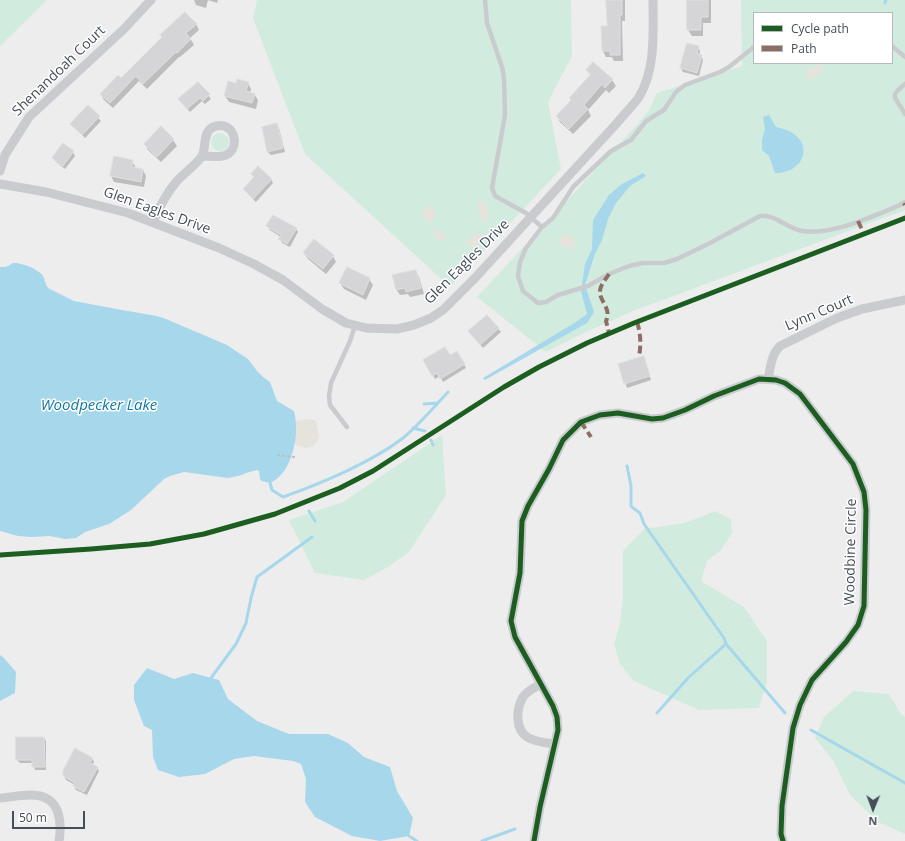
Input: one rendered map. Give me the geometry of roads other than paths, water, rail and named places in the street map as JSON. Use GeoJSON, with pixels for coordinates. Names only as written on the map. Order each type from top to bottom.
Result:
{"type":"FeatureCollection","features":[{"type":"Feature","properties":{"kind":"street","name":"Shenandoah Court"},"geometry":{"type":"LineString","coordinates":[[0,171],[5,155],[28,117],[124,28],[151,0]]}},
{"type":"Feature","properties":{"kind":"street","name":"Glen Eagles Drive"},"geometry":{"type":"LineString","coordinates":[[0,184],[46,192],[103,206],[153,222],[218,248],[254,264],[283,280],[337,318],[355,326],[377,329],[397,329],[414,325],[431,318],[443,310],[475,278],[617,123],[638,97],[646,81],[651,60],[653,44],[653,0]]}},
{"type":"Feature","properties":{"kind":"street"},"geometry":{"type":"LineString","coordinates":[[153,222],[162,202],[176,182],[202,156]]}},
{"type":"Feature","properties":{"kind":"street","name":"Lynn Court"},"geometry":{"type":"LineString","coordinates":[[768,379],[772,358],[775,352],[780,346],[792,339],[862,309],[905,300]]}},
{"type":"Feature","properties":{"kind":"street","name":"Woodbine Circle"},"geometry":{"type":"LineString","coordinates":[[534,841],[540,807],[558,730],[557,717],[515,637],[511,621],[520,572],[522,521],[528,506],[549,469],[563,440],[581,422],[600,414],[618,413],[652,418],[663,418],[744,384],[759,379],[768,379],[785,383],[800,394],[853,464],[864,492],[866,510],[864,606],[858,625],[846,642],[812,680],[800,705],[793,728],[782,806],[783,841]]}},
{"type":"Feature","properties":{"kind":"street"},"geometry":{"type":"LineString","coordinates":[[541,684],[524,696],[519,707],[518,718],[520,731],[528,737],[538,741],[555,744]]}},
{"type":"Feature","properties":{"kind":"street"},"geometry":{"type":"LineString","coordinates":[[0,798],[33,795],[44,796],[54,805],[61,820],[59,841]]}},
{"type":"Feature","properties":{"kind":"lane"},"geometry":{"type":"LineString","coordinates":[[485,0],[487,23],[502,67],[504,78],[505,115],[492,192],[495,196],[531,217],[542,227]]}},
{"type":"Feature","properties":{"kind":"lane"},"geometry":{"type":"LineString","coordinates":[[893,47],[905,57]]}},
{"type":"Feature","properties":{"kind":"lane"},"geometry":{"type":"LineString","coordinates":[[753,48],[729,67],[720,72],[685,85],[676,92],[664,110],[646,121],[631,140],[611,151],[573,187],[553,218],[542,227],[526,248],[520,262],[518,276],[523,291],[533,300],[542,303],[546,302],[558,295],[588,286],[612,272],[629,266],[643,263],[664,263],[677,259],[760,216],[765,215],[771,217],[794,229],[802,231],[821,231],[862,220],[905,202]]}},
{"type":"Feature","properties":{"kind":"lane"},"geometry":{"type":"LineString","coordinates":[[905,84],[895,94],[895,98],[905,114]]}},
{"type":"Feature","properties":{"kind":"lane"},"geometry":{"type":"LineString","coordinates":[[347,427],[330,405],[329,396],[331,383],[350,341],[355,326]]}},
{"type":"Feature","properties":{"kind":"water"},"geometry":{"type":"Polygon","coordinates":[[[769,115],[776,127],[789,131],[797,137],[802,144],[804,151],[798,164],[792,169],[784,172],[775,173],[769,156],[762,150],[762,140],[765,129],[763,117],[769,115]]]}},
{"type":"Feature","properties":{"kind":"water"},"geometry":{"type":"Polygon","coordinates":[[[643,173],[646,176],[630,186],[616,203],[608,219],[602,240],[595,254],[585,285],[594,312],[587,323],[485,380],[483,378],[587,314],[581,291],[585,264],[592,249],[593,220],[609,195],[622,184],[643,173]]]}},
{"type":"Feature","properties":{"kind":"water","name":"Woodpecker Lake"},"geometry":{"type":"Polygon","coordinates":[[[13,263],[25,265],[38,271],[43,276],[48,288],[74,301],[157,316],[166,319],[227,345],[248,359],[257,371],[270,382],[277,401],[294,411],[296,420],[295,441],[293,452],[284,471],[278,478],[270,483],[260,479],[259,471],[257,470],[228,478],[184,472],[170,476],[164,479],[131,510],[109,524],[85,532],[76,538],[65,539],[50,536],[18,536],[0,531],[0,267],[6,267],[13,263]]]}},
{"type":"Feature","properties":{"kind":"water"},"geometry":{"type":"Polygon","coordinates":[[[0,655],[16,672],[15,693],[0,701],[0,655]]]}},
{"type":"Feature","properties":{"kind":"water"},"geometry":{"type":"Polygon","coordinates":[[[147,668],[174,679],[193,673],[219,680],[228,699],[257,721],[289,734],[328,734],[348,743],[364,757],[390,767],[397,791],[413,818],[409,836],[380,841],[352,836],[315,817],[305,802],[306,779],[301,764],[293,761],[254,756],[234,759],[205,774],[179,777],[158,770],[153,757],[152,730],[144,726],[134,700],[134,685],[147,668]]]}},
{"type":"Feature","properties":{"kind":"waterway"},"geometry":{"type":"LineString","coordinates":[[270,483],[272,490],[283,497],[313,486],[361,464],[403,438],[421,422],[448,392]]}},
{"type":"Feature","properties":{"kind":"waterway"},"geometry":{"type":"LineString","coordinates":[[424,404],[438,403]]}},
{"type":"Feature","properties":{"kind":"waterway"},"geometry":{"type":"LineString","coordinates":[[413,428],[425,431]]}},
{"type":"Feature","properties":{"kind":"waterway"},"geometry":{"type":"LineString","coordinates":[[431,440],[433,445]]}},
{"type":"Feature","properties":{"kind":"waterway"},"geometry":{"type":"LineString","coordinates":[[627,466],[631,486],[631,506],[640,513],[644,524],[724,638],[726,644],[785,713]]}},
{"type":"Feature","properties":{"kind":"waterway"},"geometry":{"type":"LineString","coordinates":[[309,511],[315,521]]}},
{"type":"Feature","properties":{"kind":"waterway"},"geometry":{"type":"LineString","coordinates":[[211,678],[236,644],[246,623],[257,577],[312,537]]}},
{"type":"Feature","properties":{"kind":"waterway"},"geometry":{"type":"LineString","coordinates":[[657,713],[688,678],[726,644]]}},
{"type":"Feature","properties":{"kind":"waterway"},"geometry":{"type":"LineString","coordinates":[[811,730],[905,783]]}},
{"type":"Feature","properties":{"kind":"waterway"},"geometry":{"type":"LineString","coordinates":[[482,841],[515,829]]}},
{"type":"Feature","properties":{"kind":"waterway"},"geometry":{"type":"LineString","coordinates":[[409,836],[417,841]]}}]}
